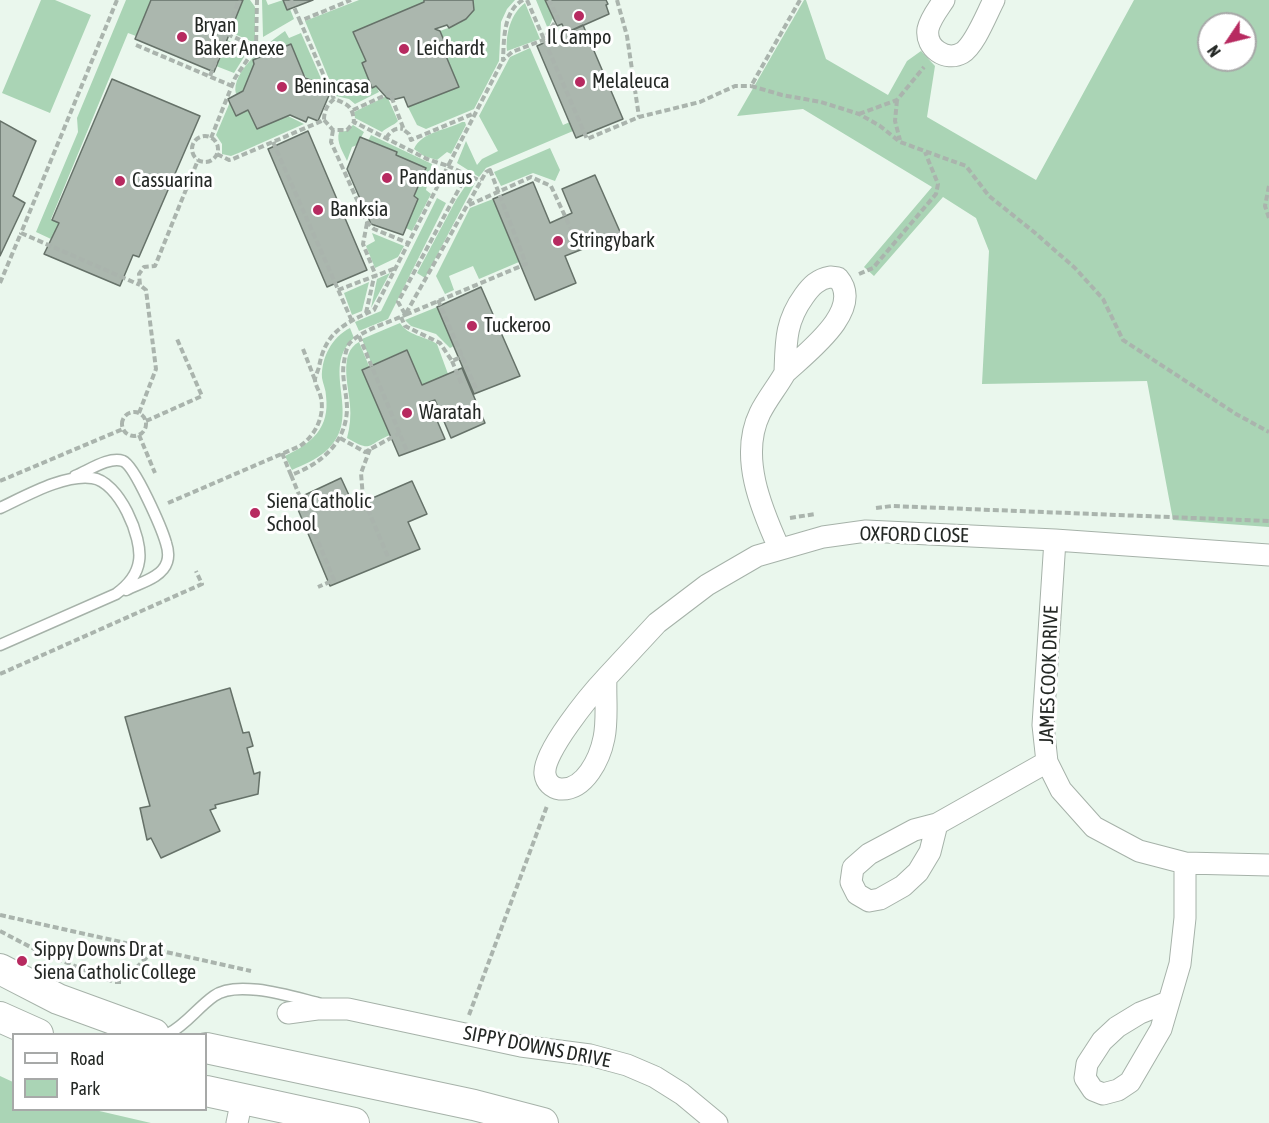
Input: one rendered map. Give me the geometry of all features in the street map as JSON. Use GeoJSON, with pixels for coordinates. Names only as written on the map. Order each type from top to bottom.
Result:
{"type":"FeatureCollection","features":[{"type":"Feature","properties":{"kind":"main road"},"geometry":{"type":"LineString","coordinates":[[0,969],[58,999],[149,1033]]}},
{"type":"Feature","properties":{"kind":"main road"},"geometry":{"type":"LineString","coordinates":[[0,1017],[35,1033]]}},
{"type":"Feature","properties":{"kind":"main road"},"geometry":{"type":"LineString","coordinates":[[207,1048],[474,1105],[543,1123]]}},
{"type":"Feature","properties":{"kind":"main road"},"geometry":{"type":"LineString","coordinates":[[207,1091],[240,1111],[354,1123]]}},
{"type":"Feature","properties":{"kind":"street"},"geometry":{"type":"LineString","coordinates":[[944,0],[930,23],[929,42],[937,52],[952,56],[969,46],[994,0]]}},
{"type":"Feature","properties":{"kind":"street"},"geometry":{"type":"LineString","coordinates":[[779,548],[753,474],[753,440],[759,414],[785,374],[838,319],[844,306],[844,284],[838,278],[820,278],[794,310],[787,328],[785,374]]}},
{"type":"Feature","properties":{"kind":"street","name":"OXFORD CLOSE"},"geometry":{"type":"LineString","coordinates":[[554,788],[548,782],[545,774],[545,765],[552,750],[586,699],[636,644],[676,607],[707,585],[758,556],[779,548],[823,537],[866,531],[1056,540],[1269,555]]}},
{"type":"Feature","properties":{"kind":"street","name":"JAMES COOK DRIVE"},"geometry":{"type":"LineString","coordinates":[[1056,540],[1044,726],[1047,762],[1061,790],[1094,826],[1139,851],[1185,863],[1269,866]]}},
{"type":"Feature","properties":{"kind":"street"},"geometry":{"type":"LineString","coordinates":[[554,788],[565,789],[574,786],[585,778],[599,756],[605,736],[606,678]]}},
{"type":"Feature","properties":{"kind":"street"},"geometry":{"type":"LineString","coordinates":[[936,824],[1047,762]]}},
{"type":"Feature","properties":{"kind":"street"},"geometry":{"type":"LineString","coordinates":[[1168,1002],[1180,964],[1184,929],[1185,863]]}},
{"type":"Feature","properties":{"kind":"street","name":"SIPPY DOWNS DRIVE"},"geometry":{"type":"LineString","coordinates":[[288,1013],[317,1009],[341,1009],[521,1046],[590,1055],[627,1065],[655,1077],[673,1088],[717,1123]]}},
{"type":"Feature","properties":{"kind":"lane"},"geometry":{"type":"LineString","coordinates":[[0,507],[109,461],[120,461],[126,463],[139,482],[166,543],[168,561],[160,572],[0,645]]}},
{"type":"Feature","properties":{"kind":"lane"},"geometry":{"type":"LineString","coordinates":[[69,479],[92,478],[108,486],[121,501],[138,539],[140,552],[135,574],[128,584],[116,594]]}},
{"type":"Feature","properties":{"kind":"lane","name":"SIPPY DOWNS DRIVE"},"geometry":{"type":"LineString","coordinates":[[171,1033],[192,1018],[215,995],[227,991],[268,991],[341,1009]]}},
{"type":"Feature","properties":{"kind":"path"},"geometry":{"type":"LineString","coordinates":[[0,283],[117,0]]}},
{"type":"Feature","properties":{"kind":"path"},"geometry":{"type":"LineString","coordinates":[[210,76],[239,0]]}},
{"type":"Feature","properties":{"kind":"path"},"geometry":{"type":"LineString","coordinates":[[211,138],[235,78],[256,47],[257,0]]}},
{"type":"Feature","properties":{"kind":"path"},"geometry":{"type":"LineString","coordinates":[[291,0],[334,99],[346,103],[353,110],[354,122],[347,130],[333,130],[324,120],[324,113],[334,99]]}},
{"type":"Feature","properties":{"kind":"path"},"geometry":{"type":"LineString","coordinates":[[339,5],[344,0]]}},
{"type":"Feature","properties":{"kind":"path"},"geometry":{"type":"LineString","coordinates":[[300,21],[351,0]]}},
{"type":"Feature","properties":{"kind":"path"},"geometry":{"type":"LineString","coordinates":[[503,60],[504,34],[511,11],[525,0],[587,139],[639,117],[687,107],[739,84],[821,102],[859,114],[880,126],[900,142],[966,166],[989,196],[1075,268],[1103,299],[1123,340],[1236,414],[1269,432]]}},
{"type":"Feature","properties":{"kind":"path"},"geometry":{"type":"LineString","coordinates":[[315,381],[322,352],[328,341],[351,320],[374,310],[503,60],[512,52],[543,40],[558,18],[549,0]]}},
{"type":"Feature","properties":{"kind":"path"},"geometry":{"type":"LineString","coordinates":[[617,0],[627,36],[639,117]]}},
{"type":"Feature","properties":{"kind":"path"},"geometry":{"type":"LineString","coordinates":[[751,86],[800,0]]}},
{"type":"Feature","properties":{"kind":"path"},"geometry":{"type":"LineString","coordinates":[[227,34],[256,47]]}},
{"type":"Feature","properties":{"kind":"path"},"geometry":{"type":"LineString","coordinates":[[136,45],[232,86]]}},
{"type":"Feature","properties":{"kind":"path"},"geometry":{"type":"LineString","coordinates":[[859,114],[897,100],[937,52]]}},
{"type":"Feature","properties":{"kind":"path"},"geometry":{"type":"LineString","coordinates":[[353,110],[390,93],[404,130]]}},
{"type":"Feature","properties":{"kind":"path"},"geometry":{"type":"LineString","coordinates":[[897,100],[895,121],[900,142]]}},
{"type":"Feature","properties":{"kind":"path"},"geometry":{"type":"LineString","coordinates":[[411,140],[475,112]]}},
{"type":"Feature","properties":{"kind":"path"},"geometry":{"type":"LineString","coordinates":[[217,154],[229,160],[233,159],[324,120]]}},
{"type":"Feature","properties":{"kind":"path"},"geometry":{"type":"LineString","coordinates":[[354,122],[427,159],[481,181]]}},
{"type":"Feature","properties":{"kind":"path"},"geometry":{"type":"LineString","coordinates":[[386,138],[392,130],[398,128],[404,130],[409,134],[411,140],[408,149]]}},
{"type":"Feature","properties":{"kind":"path"},"geometry":{"type":"LineString","coordinates":[[333,130],[331,142],[367,222],[374,229],[408,243]]}},
{"type":"Feature","properties":{"kind":"path"},"geometry":{"type":"LineString","coordinates":[[199,138],[211,138],[217,145],[217,154],[213,160],[208,162],[198,160],[194,154],[194,143],[199,138]]}},
{"type":"Feature","properties":{"kind":"path"},"geometry":{"type":"LineString","coordinates":[[273,142],[351,320]]}},
{"type":"Feature","properties":{"kind":"path"},"geometry":{"type":"LineString","coordinates":[[844,284],[873,268],[936,194],[938,184],[925,152]]}},
{"type":"Feature","properties":{"kind":"path"},"geometry":{"type":"LineString","coordinates":[[140,285],[138,274],[144,267],[155,266],[198,160]]}},
{"type":"Feature","properties":{"kind":"path"},"geometry":{"type":"LineString","coordinates":[[291,475],[328,454],[344,430],[347,408],[343,369],[347,346],[359,336],[526,264],[490,170],[486,172],[403,316]]}},
{"type":"Feature","properties":{"kind":"path"},"geometry":{"type":"LineString","coordinates":[[462,385],[441,343],[405,326],[398,302],[467,174]]}},
{"type":"Feature","properties":{"kind":"path"},"geometry":{"type":"LineString","coordinates":[[468,206],[531,177],[551,186],[577,242]]}},
{"type":"Feature","properties":{"kind":"path"},"geometry":{"type":"LineString","coordinates":[[1269,186],[1265,206],[1269,218]]}},
{"type":"Feature","properties":{"kind":"path"},"geometry":{"type":"LineString","coordinates":[[366,313],[375,276],[363,244],[367,222]]}},
{"type":"Feature","properties":{"kind":"path"},"geometry":{"type":"LineString","coordinates":[[21,233],[140,285],[146,290],[156,369],[139,413]]}},
{"type":"Feature","properties":{"kind":"path"},"geometry":{"type":"LineString","coordinates":[[338,290],[397,268]]}},
{"type":"Feature","properties":{"kind":"path"},"geometry":{"type":"LineString","coordinates":[[439,300],[477,391]]}},
{"type":"Feature","properties":{"kind":"path"},"geometry":{"type":"LineString","coordinates":[[359,336],[407,451]]}},
{"type":"Feature","properties":{"kind":"path"},"geometry":{"type":"LineString","coordinates":[[146,421],[202,396],[177,339]]}},
{"type":"Feature","properties":{"kind":"path"},"geometry":{"type":"LineString","coordinates":[[168,503],[303,444],[317,426],[322,405],[303,350]]}},
{"type":"Feature","properties":{"kind":"path"},"geometry":{"type":"LineString","coordinates":[[452,361],[463,356]]}},
{"type":"Feature","properties":{"kind":"path"},"geometry":{"type":"LineString","coordinates":[[130,413],[139,413],[146,421],[144,431],[139,436],[128,435],[123,429],[122,422],[130,413]]}},
{"type":"Feature","properties":{"kind":"path"},"geometry":{"type":"LineString","coordinates":[[0,481],[123,429]]}},
{"type":"Feature","properties":{"kind":"path"},"geometry":{"type":"LineString","coordinates":[[340,438],[365,452],[400,433]]}},
{"type":"Feature","properties":{"kind":"path"},"geometry":{"type":"LineString","coordinates":[[370,449],[362,473],[363,498],[389,558]]}},
{"type":"Feature","properties":{"kind":"path"},"geometry":{"type":"LineString","coordinates":[[282,453],[334,580],[318,586]]}},
{"type":"Feature","properties":{"kind":"path"},"geometry":{"type":"LineString","coordinates":[[872,508],[892,506],[1269,521]]}},
{"type":"Feature","properties":{"kind":"path"},"geometry":{"type":"LineString","coordinates":[[769,522],[823,514]]}},
{"type":"Feature","properties":{"kind":"path"},"geometry":{"type":"LineString","coordinates":[[0,674],[202,584],[196,571]]}},
{"type":"Feature","properties":{"kind":"path"},"geometry":{"type":"LineString","coordinates":[[461,1032],[554,788]]}},
{"type":"Feature","properties":{"kind":"path"},"geometry":{"type":"LineString","coordinates":[[0,931],[38,951],[114,982],[122,982],[154,950]]}},
{"type":"Feature","properties":{"kind":"green space"},"geometry":{"type":"Polygon","coordinates":[[[41,0],[55,0],[91,15],[50,113],[2,93],[41,0]]]}},
{"type":"Feature","properties":{"kind":"green space"},"geometry":{"type":"Polygon","coordinates":[[[126,0],[151,0],[136,36],[128,33],[51,219],[59,223],[51,239],[36,232],[78,132],[77,118],[126,0]]]}},
{"type":"Feature","properties":{"kind":"green space"},"geometry":{"type":"Polygon","coordinates":[[[243,0],[250,0],[255,7],[255,43],[230,32],[243,0]]]}},
{"type":"Feature","properties":{"kind":"green space"},"geometry":{"type":"Polygon","coordinates":[[[262,0],[266,0],[268,5],[283,0],[294,19],[263,37],[262,0]]]}},
{"type":"Feature","properties":{"kind":"green space"},"geometry":{"type":"Polygon","coordinates":[[[359,0],[424,0],[424,2],[354,32],[366,61],[373,88],[376,86],[379,92],[355,104],[349,99],[336,96],[305,21],[359,0]]]}},
{"type":"Feature","properties":{"kind":"green space"},"geometry":{"type":"Polygon","coordinates":[[[473,0],[515,0],[507,9],[501,22],[499,61],[474,109],[426,129],[417,125],[408,107],[459,87],[446,56],[450,54],[440,31],[464,21],[472,12],[473,0]]]}},
{"type":"Feature","properties":{"kind":"green space"},"geometry":{"type":"Polygon","coordinates":[[[536,0],[545,0],[553,18],[548,29],[536,0]]]}},
{"type":"Feature","properties":{"kind":"green space"},"geometry":{"type":"Polygon","coordinates":[[[806,0],[826,59],[888,95],[907,61],[921,51],[935,66],[927,117],[1036,180],[1134,0],[1269,0],[1269,527],[1173,520],[1147,381],[982,384],[989,251],[976,218],[943,197],[874,276],[864,267],[932,187],[803,109],[737,116],[806,0]]]}},
{"type":"Feature","properties":{"kind":"green space"},"geometry":{"type":"Polygon","coordinates":[[[525,3],[540,39],[507,51],[510,25],[516,12],[525,3]]]}},
{"type":"Feature","properties":{"kind":"green space"},"geometry":{"type":"Polygon","coordinates":[[[285,31],[289,38],[301,33],[327,92],[307,79],[290,45],[253,60],[254,64],[243,91],[236,94],[239,76],[252,58],[285,31]]]}},
{"type":"Feature","properties":{"kind":"green space"},"geometry":{"type":"Polygon","coordinates":[[[227,40],[249,49],[234,73],[216,66],[227,40]]]}},
{"type":"Feature","properties":{"kind":"green space"},"geometry":{"type":"Polygon","coordinates":[[[530,48],[563,125],[570,122],[573,131],[486,168],[479,177],[457,163],[466,141],[477,165],[482,159],[498,151],[479,116],[510,57],[530,48]]]}},
{"type":"Feature","properties":{"kind":"green space"},"geometry":{"type":"Polygon","coordinates":[[[387,96],[398,121],[394,124],[382,132],[355,118],[354,112],[387,96]]]}},
{"type":"Feature","properties":{"kind":"green space"},"geometry":{"type":"Polygon","coordinates":[[[230,102],[236,116],[248,110],[257,129],[288,116],[304,124],[231,156],[222,154],[222,144],[216,135],[230,102]]]}},
{"type":"Feature","properties":{"kind":"green space"},"geometry":{"type":"Polygon","coordinates":[[[462,122],[466,125],[451,154],[447,152],[437,160],[424,156],[414,149],[417,143],[428,135],[462,122]]]}},
{"type":"Feature","properties":{"kind":"green space"},"geometry":{"type":"Polygon","coordinates":[[[353,125],[364,132],[357,145],[352,147],[347,161],[340,147],[338,136],[339,132],[346,131],[353,125]]]}},
{"type":"Feature","properties":{"kind":"green space"},"geometry":{"type":"Polygon","coordinates":[[[371,135],[432,164],[426,190],[431,194],[412,231],[406,228],[414,196],[426,168],[396,155],[397,152],[368,141],[371,135]]]}},
{"type":"Feature","properties":{"kind":"green space"},"geometry":{"type":"Polygon","coordinates":[[[550,148],[560,170],[555,181],[533,173],[501,186],[494,172],[550,148]]]}},
{"type":"Feature","properties":{"kind":"green space"},"geometry":{"type":"Polygon","coordinates":[[[470,179],[475,183],[425,278],[417,273],[456,200],[470,179]]]}},
{"type":"Feature","properties":{"kind":"green space"},"geometry":{"type":"Polygon","coordinates":[[[437,198],[446,203],[388,319],[359,331],[355,322],[381,311],[437,198]]]}},
{"type":"Feature","properties":{"kind":"green space"},"geometry":{"type":"Polygon","coordinates":[[[493,199],[519,262],[479,279],[473,266],[449,276],[454,290],[445,294],[436,276],[470,208],[493,199]]]}},
{"type":"Feature","properties":{"kind":"green space"},"geometry":{"type":"Polygon","coordinates":[[[372,233],[404,246],[398,257],[375,268],[366,246],[375,241],[372,233]]]}},
{"type":"Feature","properties":{"kind":"green space"},"geometry":{"type":"Polygon","coordinates":[[[390,273],[371,308],[377,279],[390,273]]]}},
{"type":"Feature","properties":{"kind":"green space"},"geometry":{"type":"Polygon","coordinates":[[[369,282],[362,311],[352,315],[344,293],[369,282]]]}},
{"type":"Feature","properties":{"kind":"green space"},"geometry":{"type":"Polygon","coordinates":[[[437,307],[454,346],[450,348],[436,334],[411,326],[405,320],[437,307]]]}},
{"type":"Feature","properties":{"kind":"green space"},"geometry":{"type":"Polygon","coordinates":[[[400,323],[412,333],[437,344],[448,374],[422,385],[406,350],[372,365],[362,339],[400,323]]]}},
{"type":"Feature","properties":{"kind":"green space"},"geometry":{"type":"Polygon","coordinates":[[[350,328],[354,338],[344,350],[340,364],[343,409],[342,424],[337,438],[321,455],[292,470],[285,456],[311,440],[322,426],[326,407],[322,378],[323,363],[333,343],[350,328]]]}},
{"type":"Feature","properties":{"kind":"green space"},"geometry":{"type":"Polygon","coordinates":[[[359,342],[369,366],[362,370],[390,435],[369,446],[347,438],[350,413],[347,362],[353,347],[359,342]]]}},
{"type":"Feature","properties":{"kind":"green space"},"geometry":{"type":"Polygon","coordinates":[[[0,1076],[12,1082],[12,1111],[99,1111],[151,1123],[0,1123],[0,1076]]]}},
{"type":"Feature","properties":{"kind":"building","name":"Bryan Baker Anexe"},"geometry":{"type":"Polygon","coordinates":[[[151,0],[243,0],[214,72],[135,39],[151,0]]]}},
{"type":"Feature","properties":{"kind":"building"},"geometry":{"type":"Polygon","coordinates":[[[283,0],[313,0],[287,10],[283,0]]]}},
{"type":"Feature","properties":{"kind":"building","name":"Leichardt"},"geometry":{"type":"Polygon","coordinates":[[[424,0],[473,0],[474,10],[466,19],[449,28],[447,25],[435,29],[440,31],[450,55],[446,56],[459,87],[408,107],[404,97],[392,100],[376,86],[372,88],[362,63],[366,61],[353,32],[424,2],[424,0]]]}},
{"type":"Feature","properties":{"kind":"building","name":"Il Campo"},"geometry":{"type":"Polygon","coordinates":[[[545,0],[606,0],[609,14],[566,33],[562,24],[557,26],[545,0]]]}},
{"type":"Feature","properties":{"kind":"building","name":"Melaleuca"},"geometry":{"type":"Polygon","coordinates":[[[583,25],[623,119],[576,138],[537,46],[583,25]]]}},
{"type":"Feature","properties":{"kind":"building","name":"Benincasa"},"geometry":{"type":"Polygon","coordinates":[[[291,44],[305,78],[321,84],[319,89],[330,93],[318,121],[308,117],[306,122],[290,115],[257,129],[248,110],[236,116],[228,99],[243,91],[254,64],[253,60],[291,44]]]}},
{"type":"Feature","properties":{"kind":"building","name":"Cassuarina"},"geometry":{"type":"Polygon","coordinates":[[[112,79],[200,116],[139,257],[133,255],[120,286],[44,254],[59,223],[52,220],[112,79]]]}},
{"type":"Feature","properties":{"kind":"building"},"geometry":{"type":"Polygon","coordinates":[[[0,121],[36,141],[13,196],[25,203],[0,256],[0,121]]]}},
{"type":"Feature","properties":{"kind":"building","name":"Banksia"},"geometry":{"type":"Polygon","coordinates":[[[308,131],[367,270],[327,287],[268,149],[308,131]]]}},
{"type":"Feature","properties":{"kind":"building","name":"Pandanus"},"geometry":{"type":"Polygon","coordinates":[[[360,137],[397,152],[396,155],[426,168],[414,196],[418,199],[403,235],[371,224],[347,169],[360,137]]]}},
{"type":"Feature","properties":{"kind":"building","name":"Stringybark"},"geometry":{"type":"Polygon","coordinates":[[[595,175],[621,234],[565,256],[576,283],[535,300],[493,199],[533,182],[550,223],[572,213],[562,189],[595,175]]]}},
{"type":"Feature","properties":{"kind":"building","name":"Tuckeroo"},"geometry":{"type":"Polygon","coordinates":[[[481,287],[520,376],[474,394],[437,307],[481,287]]]}},
{"type":"Feature","properties":{"kind":"building","name":"Waratah"},"geometry":{"type":"Polygon","coordinates":[[[407,350],[422,385],[462,368],[485,423],[451,438],[435,400],[429,402],[445,439],[399,456],[362,370],[407,350]]]}},
{"type":"Feature","properties":{"kind":"building"},"geometry":{"type":"Polygon","coordinates":[[[341,478],[354,506],[412,481],[427,514],[408,522],[420,549],[330,586],[294,500],[341,478]]]}},
{"type":"Feature","properties":{"kind":"building"},"geometry":{"type":"Polygon","coordinates":[[[230,688],[243,733],[249,732],[253,746],[247,748],[254,774],[260,772],[258,794],[215,805],[216,808],[210,810],[220,831],[161,858],[151,838],[147,840],[140,808],[150,806],[125,717],[230,688]]]}},
{"type":"Feature","properties":{"kind":"place","name":"Il Campo"},"geometry":{"type":"Point","coordinates":[579,16]}},
{"type":"Feature","properties":{"kind":"place","name":"Bryan Baker Anexe"},"geometry":{"type":"Point","coordinates":[182,37]}},
{"type":"Feature","properties":{"kind":"place","name":"Leichardt"},"geometry":{"type":"Point","coordinates":[404,49]}},
{"type":"Feature","properties":{"kind":"place","name":"Melaleuca"},"geometry":{"type":"Point","coordinates":[580,82]}},
{"type":"Feature","properties":{"kind":"place","name":"Benincasa"},"geometry":{"type":"Point","coordinates":[282,87]}},
{"type":"Feature","properties":{"kind":"place","name":"Pandanus"},"geometry":{"type":"Point","coordinates":[387,178]}},
{"type":"Feature","properties":{"kind":"place","name":"Cassuarina"},"geometry":{"type":"Point","coordinates":[120,181]}},
{"type":"Feature","properties":{"kind":"place","name":"Banksia"},"geometry":{"type":"Point","coordinates":[318,210]}},
{"type":"Feature","properties":{"kind":"place","name":"Stringybark"},"geometry":{"type":"Point","coordinates":[558,241]}},
{"type":"Feature","properties":{"kind":"place","name":"Tuckeroo"},"geometry":{"type":"Point","coordinates":[472,326]}},
{"type":"Feature","properties":{"kind":"place","name":"Waratah"},"geometry":{"type":"Point","coordinates":[407,413]}},
{"type":"Feature","properties":{"kind":"place","name":"Siena Catholic School"},"geometry":{"type":"Point","coordinates":[255,513]}},
{"type":"Feature","properties":{"kind":"place","name":"Sippy Downs Dr at Siena Catholic College"},"geometry":{"type":"Point","coordinates":[22,961]}}]}
